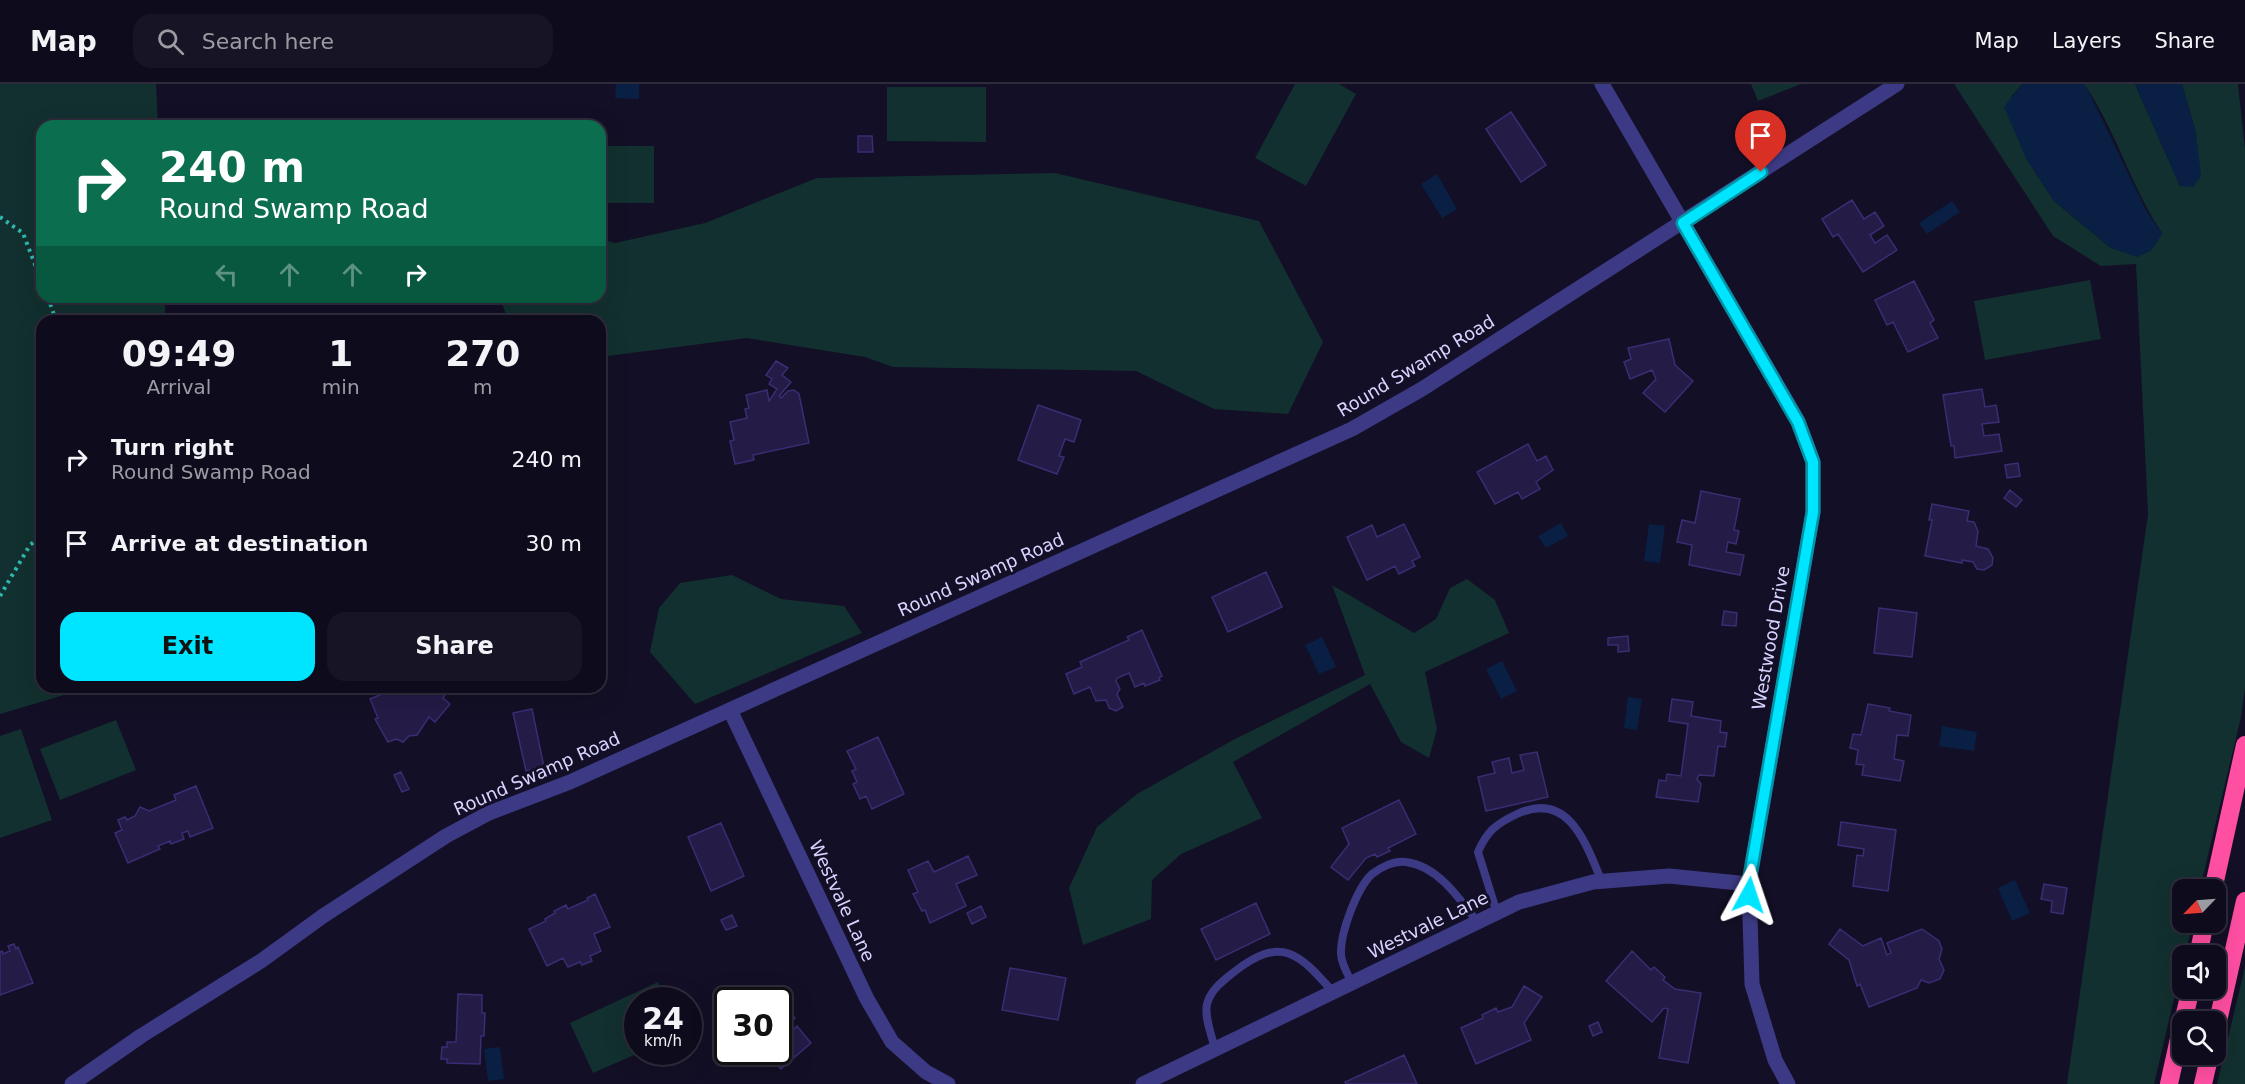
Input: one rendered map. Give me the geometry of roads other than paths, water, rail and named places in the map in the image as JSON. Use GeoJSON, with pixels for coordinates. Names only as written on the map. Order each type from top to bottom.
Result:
{"type":"FeatureCollection","features":[{"type":"Feature","properties":{"kind":"highway"},"geometry":{"type":"LineString","coordinates":[[2215,879],[2245,745]]}},
{"type":"Feature","properties":{"kind":"highway"},"geometry":{"type":"LineString","coordinates":[[2220,1011],[2245,901]]}},
{"type":"Feature","properties":{"kind":"highway"},"geometry":{"type":"LineString","coordinates":[[2169,1084],[2173,1065]]}},
{"type":"Feature","properties":{"kind":"highway"},"geometry":{"type":"LineString","coordinates":[[2203,1084],[2207,1065]]}},
{"type":"Feature","properties":{"kind":"street","name":"Westwood Drive"},"geometry":{"type":"LineString","coordinates":[[1602,84],[1798,422],[1813,462],[1813,512],[1749,884],[1752,984],[1775,1060],[1788,1084]]}},
{"type":"Feature","properties":{"kind":"street","name":"Round Swamp Road"},"geometry":{"type":"LineString","coordinates":[[72,1084],[141,1036],[261,961],[323,916],[446,836],[489,813],[570,782],[1352,429],[1422,388],[1683,223],[1897,84]]}},
{"type":"Feature","properties":{"kind":"street","name":"Westvale Lane"},"geometry":{"type":"LineString","coordinates":[[730,710],[867,999],[892,1042],[926,1072],[948,1084]]}},
{"type":"Feature","properties":{"kind":"street","name":"Westvale Lane"},"geometry":{"type":"LineString","coordinates":[[1143,1084],[1520,902],[1602,882],[1669,876],[1749,884]]}},
{"type":"Feature","properties":{"kind":"lane"},"geometry":{"type":"LineString","coordinates":[[1497,913],[1478,852],[1485,836],[1501,822],[1525,811],[1547,808],[1561,812],[1575,826],[1587,845],[1602,882]]}},
{"type":"Feature","properties":{"kind":"lane"},"geometry":{"type":"LineString","coordinates":[[1352,983],[1340,956],[1343,933],[1359,893],[1372,874],[1393,862],[1407,862],[1416,865],[1442,880],[1450,886],[1478,922]]}},
{"type":"Feature","properties":{"kind":"lane"},"geometry":{"type":"LineString","coordinates":[[1215,1049],[1208,1016],[1208,1004],[1216,986],[1244,964],[1265,952],[1282,951],[1309,965],[1333,992]]}},
{"type":"Feature","properties":{"kind":"water"},"geometry":{"type":"Polygon","coordinates":[[[616,84],[639,84],[639,99],[615,98],[616,84]]]}},
{"type":"Feature","properties":{"kind":"water"},"geometry":{"type":"Polygon","coordinates":[[[2022,84],[2084,84],[2086,86],[2146,210],[2162,234],[2151,251],[2137,257],[2111,248],[2054,201],[2026,158],[2004,107],[2022,84]]]}},
{"type":"Feature","properties":{"kind":"water"},"geometry":{"type":"Polygon","coordinates":[[[2135,84],[2182,84],[2196,133],[2201,176],[2193,187],[2180,186],[2135,84]]]}},
{"type":"Feature","properties":{"kind":"water"},"geometry":{"type":"Polygon","coordinates":[[[1437,174],[1457,209],[1442,218],[1421,184],[1437,174]]]}},
{"type":"Feature","properties":{"kind":"water"},"geometry":{"type":"Polygon","coordinates":[[[1952,201],[1960,212],[1927,234],[1919,223],[1952,201]]]}},
{"type":"Feature","properties":{"kind":"water"},"geometry":{"type":"Polygon","coordinates":[[[1561,523],[1568,536],[1546,548],[1538,536],[1561,523]]]}},
{"type":"Feature","properties":{"kind":"water"},"geometry":{"type":"Polygon","coordinates":[[[1649,524],[1665,526],[1660,563],[1644,561],[1649,524]]]}},
{"type":"Feature","properties":{"kind":"water"},"geometry":{"type":"Polygon","coordinates":[[[1322,637],[1336,667],[1319,674],[1305,645],[1322,637]]]}},
{"type":"Feature","properties":{"kind":"water"},"geometry":{"type":"Polygon","coordinates":[[[1502,661],[1517,691],[1501,699],[1486,669],[1502,661]]]}},
{"type":"Feature","properties":{"kind":"water"},"geometry":{"type":"Polygon","coordinates":[[[1628,697],[1642,699],[1637,730],[1624,728],[1628,697]]]}},
{"type":"Feature","properties":{"kind":"water"},"geometry":{"type":"Polygon","coordinates":[[[1942,726],[1977,732],[1974,751],[1939,746],[1942,726]]]}},
{"type":"Feature","properties":{"kind":"water"},"geometry":{"type":"Polygon","coordinates":[[[2015,880],[2030,913],[2012,921],[1998,888],[2015,880]]]}},
{"type":"Feature","properties":{"kind":"water"},"geometry":{"type":"Polygon","coordinates":[[[500,1047],[504,1079],[488,1081],[484,1049],[500,1047]]]}}]}
